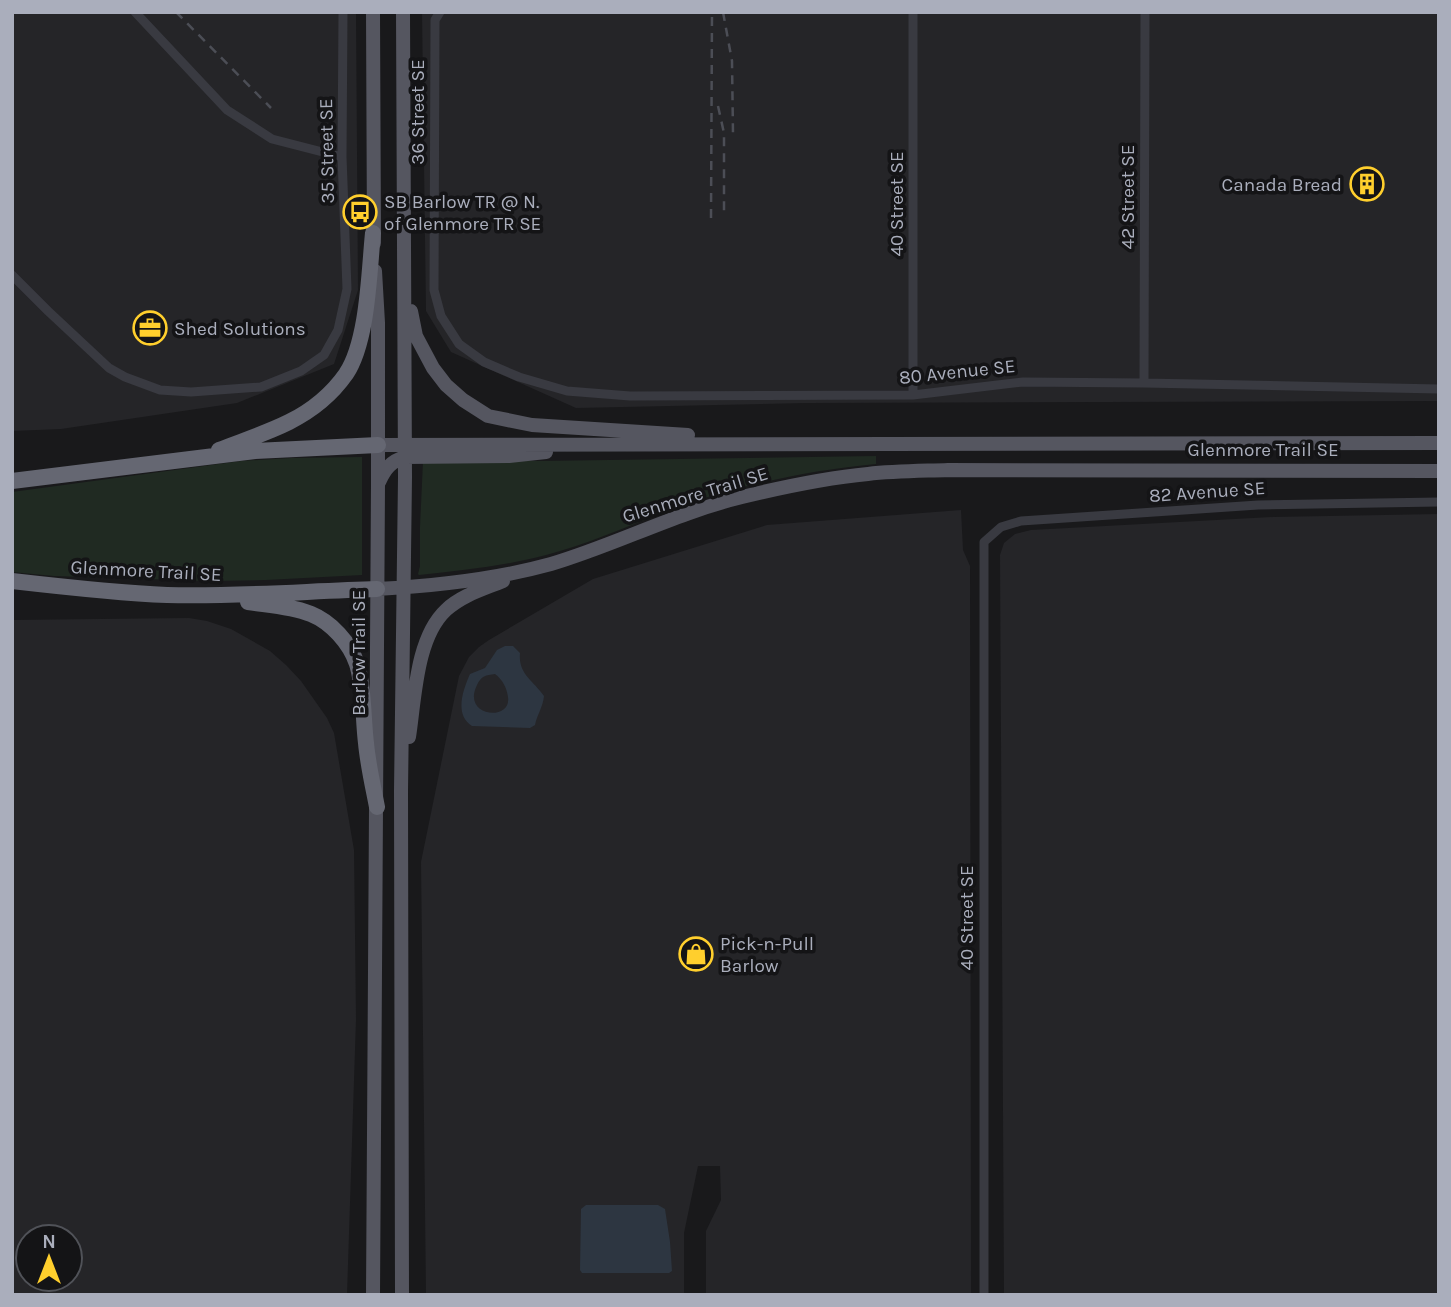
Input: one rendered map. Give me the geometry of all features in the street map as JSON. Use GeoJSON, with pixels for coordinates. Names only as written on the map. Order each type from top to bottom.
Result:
{"type":"FeatureCollection","features":[{"type":"Feature","properties":{"kind":"highway"},"geometry":{"type":"LineString","coordinates":[[200,458],[289,422],[320,402],[346,374],[354,358],[364,322],[373,233]]}},
{"type":"Feature","properties":{"kind":"highway"},"geometry":{"type":"LineString","coordinates":[[12,481],[255,451],[378,445]]}},
{"type":"Feature","properties":{"kind":"highway"},"geometry":{"type":"LineString","coordinates":[[12,472],[97,471]]}},
{"type":"Feature","properties":{"kind":"highway","name":"Glenmore Trail SE"},"geometry":{"type":"LineString","coordinates":[[12,583],[204,596],[377,589]]}},
{"type":"Feature","properties":{"kind":"highway"},"geometry":{"type":"LineString","coordinates":[[204,596],[290,608],[326,622],[338,634],[357,664],[366,745],[377,807]]}},
{"type":"Feature","properties":{"kind":"main road","name":"Barlow Trail SE"},"geometry":{"type":"LineString","coordinates":[[373,12],[373,233],[378,323],[373,1295]]}},
{"type":"Feature","properties":{"kind":"main road"},"geometry":{"type":"LineString","coordinates":[[402,1295],[401,791],[405,451],[403,12]]}},
{"type":"Feature","properties":{"kind":"main road"},"geometry":{"type":"LineString","coordinates":[[404,265],[416,336],[433,368],[446,385],[463,400],[488,416],[532,425],[704,436],[748,444]]}},
{"type":"Feature","properties":{"kind":"main road","name":"Glenmore Trail SE"},"geometry":{"type":"LineString","coordinates":[[405,451],[509,456],[624,444],[1439,443]]}},
{"type":"Feature","properties":{"kind":"main road"},"geometry":{"type":"LineString","coordinates":[[378,445],[405,451]]}},
{"type":"Feature","properties":{"kind":"main road"},"geometry":{"type":"LineString","coordinates":[[378,484],[383,472],[405,451]]}},
{"type":"Feature","properties":{"kind":"main road","name":"Glenmore Trail SE"},"geometry":{"type":"LineString","coordinates":[[377,589],[508,575],[550,564],[657,524],[740,498],[807,483],[867,474],[948,470],[1439,471]]}},
{"type":"Feature","properties":{"kind":"main road"},"geometry":{"type":"LineString","coordinates":[[401,791],[421,654],[436,621],[447,609],[478,590],[550,564]]}},
{"type":"Feature","properties":{"kind":"street"},"geometry":{"type":"LineString","coordinates":[[135,12],[227,110],[272,139],[342,156]]}},
{"type":"Feature","properties":{"kind":"street","name":"35 Street SE"},"geometry":{"type":"LineString","coordinates":[[12,275],[110,368],[139,384],[160,390],[178,392],[261,387],[301,371],[324,355],[338,330],[347,289],[342,156],[342,12]]}},
{"type":"Feature","properties":{"kind":"street","name":"36 Street SE"},"geometry":{"type":"LineString","coordinates":[[440,12],[435,20],[434,289],[441,316],[459,344],[484,362]]}},
{"type":"Feature","properties":{"kind":"street","name":"40 Street SE"},"geometry":{"type":"LineString","coordinates":[[913,12],[913,395]]}},
{"type":"Feature","properties":{"kind":"street","name":"42 Street SE"},"geometry":{"type":"LineString","coordinates":[[1144,383],[1145,12]]}},
{"type":"Feature","properties":{"kind":"street","name":"80 Avenue SE"},"geometry":{"type":"LineString","coordinates":[[484,362],[519,377],[567,391],[619,395],[913,395],[1023,382],[1439,389]]}},
{"type":"Feature","properties":{"kind":"street","name":"82 Avenue SE"},"geometry":{"type":"LineString","coordinates":[[984,542],[1001,527],[1021,521],[1258,505],[1439,502]]}},
{"type":"Feature","properties":{"kind":"street","name":"40 Street SE"},"geometry":{"type":"LineString","coordinates":[[984,542],[984,1295]]}},
{"type":"Feature","properties":{"kind":"shaded area"},"geometry":{"type":"Polygon","coordinates":[[[12,12],[356,12],[358,290],[334,364],[237,403],[61,429],[12,431],[12,12]]]}},
{"type":"Feature","properties":{"kind":"shaded area"},"geometry":{"type":"Polygon","coordinates":[[[422,12],[1439,12],[1439,401],[806,403],[576,408],[451,352],[426,311],[422,12]]]}},
{"type":"Feature","properties":{"kind":"shaded area"},"geometry":{"type":"Polygon","coordinates":[[[876,456],[876,464],[758,483],[712,496],[543,556],[490,566],[418,574],[423,461],[876,456]]]}},
{"type":"Feature","properties":{"kind":"shaded area"},"geometry":{"type":"Polygon","coordinates":[[[362,457],[362,575],[209,581],[12,572],[12,492],[241,461],[362,457]]]}},
{"type":"Feature","properties":{"kind":"shaded area"},"geometry":{"type":"Polygon","coordinates":[[[961,510],[963,550],[970,566],[971,1295],[706,1295],[706,1231],[721,1200],[720,1166],[698,1166],[684,1233],[684,1295],[426,1295],[421,862],[459,676],[469,657],[489,640],[593,579],[767,525],[961,510]]]}},
{"type":"Feature","properties":{"kind":"shaded area"},"geometry":{"type":"Polygon","coordinates":[[[1439,514],[1439,1295],[1004,1295],[1000,555],[1004,543],[1015,534],[1031,530],[1273,517],[1439,514]]]}},
{"type":"Feature","properties":{"kind":"shaded area"},"geometry":{"type":"Polygon","coordinates":[[[189,618],[207,621],[231,629],[270,651],[286,665],[301,681],[327,718],[334,733],[354,850],[356,1019],[347,1295],[12,1295],[12,620],[189,618]]]}},
{"type":"Feature","properties":{"kind":"water"},"geometry":{"type":"Polygon","coordinates":[[[513,646],[520,653],[524,672],[544,696],[535,725],[530,728],[472,726],[463,715],[463,695],[470,674],[485,668],[497,650],[513,646]],[[495,674],[482,678],[474,696],[481,709],[496,713],[507,705],[508,697],[502,681],[495,674]]]}},
{"type":"Feature","properties":{"kind":"water"},"geometry":{"type":"Polygon","coordinates":[[[586,1205],[658,1205],[665,1209],[672,1271],[582,1273],[581,1209],[586,1205]]]}},
{"type":"Feature","properties":{"kind":"railway"},"geometry":{"type":"LineString","coordinates":[[176,12],[271,108]]}},
{"type":"Feature","properties":{"kind":"railway"},"geometry":{"type":"LineString","coordinates":[[711,218],[712,12]]}},
{"type":"Feature","properties":{"kind":"railway"},"geometry":{"type":"LineString","coordinates":[[723,12],[732,61],[733,134]]}},
{"type":"Feature","properties":{"kind":"railway"},"geometry":{"type":"LineString","coordinates":[[718,106],[724,133],[724,217]]}},
{"type":"Feature","properties":{"kind":"place","name":"Canada Bread"},"geometry":{"type":"Point","coordinates":[1367,184]}},
{"type":"Feature","properties":{"kind":"place","name":"SB Barlow TR @ N. of Glenmore TR SE"},"geometry":{"type":"Point","coordinates":[360,212]}},
{"type":"Feature","properties":{"kind":"place","name":"Shed Solutions"},"geometry":{"type":"Point","coordinates":[150,328]}},
{"type":"Feature","properties":{"kind":"place","name":"Pick-n-Pull Barlow"},"geometry":{"type":"Point","coordinates":[696,954]}}]}
